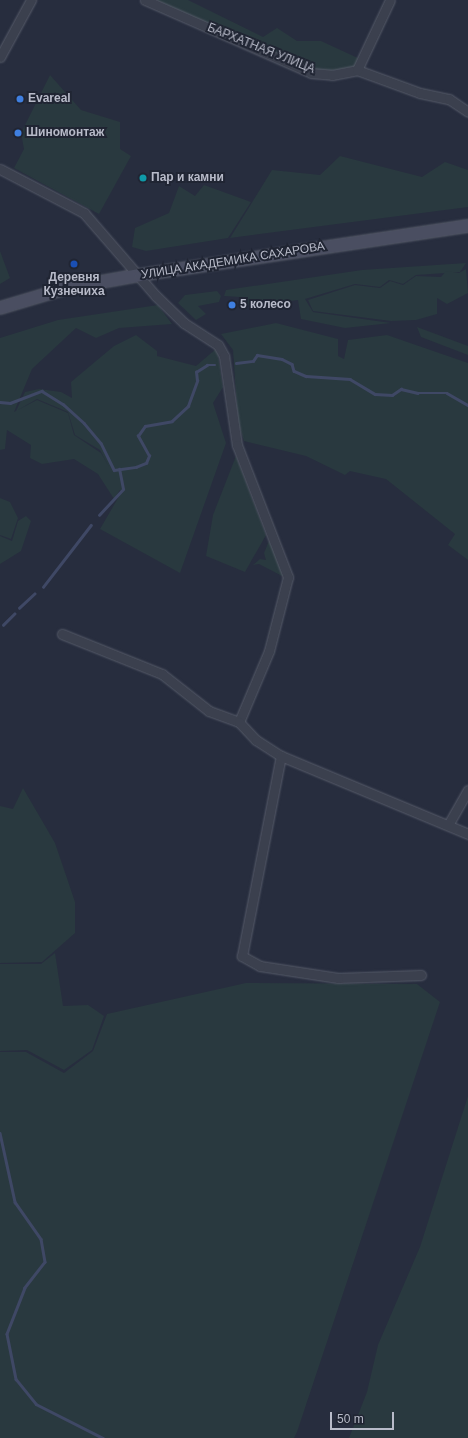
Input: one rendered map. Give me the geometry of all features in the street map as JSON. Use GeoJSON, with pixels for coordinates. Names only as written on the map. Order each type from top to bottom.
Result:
{"type":"FeatureCollection","features":[{"type":"Feature","properties":{"kind":"main road","name":"УЛИЦА АКАДЕМИКА САХАРОВА"},"geometry":{"type":"LineString","coordinates":[[0,308],[67,288],[140,275],[468,226]]}},
{"type":"Feature","properties":{"kind":"street"},"geometry":{"type":"LineString","coordinates":[[0,58],[31,0]]}},
{"type":"Feature","properties":{"kind":"street","name":"БАРХАТНАЯ УЛИЦА"},"geometry":{"type":"LineString","coordinates":[[145,0],[311,72],[332,75],[357,70]]}},
{"type":"Feature","properties":{"kind":"street"},"geometry":{"type":"LineString","coordinates":[[390,0],[357,70],[420,93],[449,98],[468,112]]}},
{"type":"Feature","properties":{"kind":"street"},"geometry":{"type":"LineString","coordinates":[[0,169],[84,213],[184,323],[218,344],[224,356],[237,445],[288,570],[282,608],[269,651],[239,722]]}},
{"type":"Feature","properties":{"kind":"street"},"geometry":{"type":"LineString","coordinates":[[62,634],[162,674],[209,711],[239,722],[256,740],[281,756],[468,834]]}},
{"type":"Feature","properties":{"kind":"street"},"geometry":{"type":"LineString","coordinates":[[281,756],[242,956],[260,966],[338,978],[420,976]]}},
{"type":"Feature","properties":{"kind":"street"},"geometry":{"type":"LineString","coordinates":[[448,825],[468,790]]}},
{"type":"Feature","properties":{"kind":"shaded area"},"geometry":{"type":"Polygon","coordinates":[[[156,0],[188,0],[263,37],[277,28],[297,41],[321,41],[360,59],[353,68],[326,72],[309,69],[156,0]]]}},
{"type":"Feature","properties":{"kind":"shaded area"},"geometry":{"type":"Polygon","coordinates":[[[50,75],[81,110],[120,122],[120,149],[131,156],[99,214],[14,168],[24,149],[21,133],[50,75]]]}},
{"type":"Feature","properties":{"kind":"shaded area"},"geometry":{"type":"Polygon","coordinates":[[[340,156],[422,177],[445,162],[468,170],[468,207],[230,238],[272,170],[320,175],[340,156]]]}},
{"type":"Feature","properties":{"kind":"shaded area"},"geometry":{"type":"Polygon","coordinates":[[[204,185],[251,202],[228,238],[146,251],[132,247],[135,228],[169,213],[179,186],[195,196],[204,185]]]}},
{"type":"Feature","properties":{"kind":"shaded area"},"geometry":{"type":"Polygon","coordinates":[[[0,251],[10,278],[0,284],[0,251]]]}},
{"type":"Feature","properties":{"kind":"shaded area"},"geometry":{"type":"Polygon","coordinates":[[[466,263],[460,272],[416,275],[403,284],[389,280],[380,287],[355,284],[305,299],[313,312],[391,323],[345,328],[301,319],[298,300],[249,306],[240,297],[224,296],[226,290],[362,270],[466,263]]]}},
{"type":"Feature","properties":{"kind":"shaded area"},"geometry":{"type":"Polygon","coordinates":[[[466,269],[468,293],[447,304],[437,298],[437,314],[416,320],[391,321],[313,311],[308,300],[355,285],[380,288],[390,281],[403,285],[416,276],[441,277],[446,271],[459,273],[466,269]]]}},
{"type":"Feature","properties":{"kind":"shaded area"},"geometry":{"type":"Polygon","coordinates":[[[217,291],[221,296],[219,302],[198,306],[206,314],[196,320],[178,303],[185,295],[217,291]]]}},
{"type":"Feature","properties":{"kind":"shaded area"},"geometry":{"type":"Polygon","coordinates":[[[158,305],[172,324],[119,328],[96,338],[76,328],[32,369],[14,412],[16,411],[25,392],[39,389],[61,392],[72,398],[71,382],[114,346],[136,335],[157,351],[157,356],[196,366],[217,348],[223,387],[213,403],[226,443],[180,573],[100,529],[121,493],[120,490],[114,499],[98,474],[74,459],[42,464],[30,458],[31,445],[7,430],[5,449],[0,450],[0,338],[58,320],[158,305]],[[37,399],[17,410],[37,400],[68,413],[74,435],[101,453],[109,467],[100,450],[75,435],[68,412],[37,399]]]}},
{"type":"Feature","properties":{"kind":"shaded area"},"geometry":{"type":"Polygon","coordinates":[[[276,323],[338,339],[338,356],[344,359],[348,340],[387,335],[468,363],[468,560],[448,545],[455,534],[386,479],[350,471],[345,475],[306,456],[244,441],[238,423],[233,350],[221,334],[276,323]]]}},
{"type":"Feature","properties":{"kind":"shaded area"},"geometry":{"type":"Polygon","coordinates":[[[417,327],[468,346],[468,355],[421,337],[417,327]]]}},
{"type":"Feature","properties":{"kind":"shaded area"},"geometry":{"type":"Polygon","coordinates":[[[236,456],[266,535],[245,572],[206,556],[213,515],[236,456]]]}},
{"type":"Feature","properties":{"kind":"shaded area"},"geometry":{"type":"Polygon","coordinates":[[[0,498],[10,502],[18,518],[11,539],[0,535],[0,498]]]}},
{"type":"Feature","properties":{"kind":"shaded area"},"geometry":{"type":"Polygon","coordinates":[[[26,516],[31,521],[21,551],[0,564],[0,536],[12,541],[18,521],[26,516]]]}},
{"type":"Feature","properties":{"kind":"shaded area"},"geometry":{"type":"Polygon","coordinates":[[[269,541],[278,559],[284,577],[259,564],[253,565],[260,559],[266,560],[264,553],[269,541]]]}},
{"type":"Feature","properties":{"kind":"shaded area"},"geometry":{"type":"Polygon","coordinates":[[[23,788],[55,843],[75,902],[75,933],[42,962],[0,963],[0,806],[13,809],[23,788]]]}},
{"type":"Feature","properties":{"kind":"shaded area"},"geometry":{"type":"Polygon","coordinates":[[[55,953],[63,1006],[88,1005],[104,1016],[92,1050],[64,1070],[27,1050],[0,1051],[0,964],[41,964],[55,953]]]}},
{"type":"Feature","properties":{"kind":"shaded area"},"geometry":{"type":"Polygon","coordinates":[[[246,983],[417,984],[440,1002],[294,1438],[0,1438],[0,1052],[26,1052],[64,1073],[93,1051],[107,1014],[246,983]]]}},
{"type":"Feature","properties":{"kind":"shaded area"},"geometry":{"type":"Polygon","coordinates":[[[468,1096],[468,1438],[349,1438],[367,1392],[378,1345],[420,1247],[468,1096]]]}},
{"type":"Feature","properties":{"kind":"waterway"},"geometry":{"type":"LineString","coordinates":[[236,363],[253,361],[257,355],[282,359],[292,364],[294,371],[306,376],[350,379],[375,394],[392,395],[401,389],[418,393],[447,393],[468,405]]}},
{"type":"Feature","properties":{"kind":"waterway"},"geometry":{"type":"LineString","coordinates":[[0,402],[10,403],[42,391],[63,404],[84,423],[101,443],[114,470],[136,467],[146,463],[149,456],[138,436],[145,426],[172,421],[188,406],[197,381],[196,372],[207,365],[215,365]]}},
{"type":"Feature","properties":{"kind":"waterway"},"geometry":{"type":"LineString","coordinates":[[99,515],[123,489],[119,469]]}},
{"type":"Feature","properties":{"kind":"waterway"},"geometry":{"type":"LineString","coordinates":[[43,587],[91,525]]}},
{"type":"Feature","properties":{"kind":"waterway"},"geometry":{"type":"LineString","coordinates":[[19,608],[34,594]]}},
{"type":"Feature","properties":{"kind":"waterway"},"geometry":{"type":"LineString","coordinates":[[3,625],[14,614]]}},
{"type":"Feature","properties":{"kind":"waterway"},"geometry":{"type":"LineString","coordinates":[[0,1133],[15,1202],[41,1239],[45,1262],[25,1288],[7,1334],[16,1379],[36,1404],[103,1438]]}},
{"type":"Feature","properties":{"kind":"place","name":"Evareal"},"geometry":{"type":"Point","coordinates":[20,99]}},
{"type":"Feature","properties":{"kind":"place","name":"Шиномонтаж"},"geometry":{"type":"Point","coordinates":[18,133]}},
{"type":"Feature","properties":{"kind":"place","name":"Пар и камни"},"geometry":{"type":"Point","coordinates":[143,178]}},
{"type":"Feature","properties":{"kind":"place","name":"Деревня Кузнечиха"},"geometry":{"type":"Point","coordinates":[74,264]}},
{"type":"Feature","properties":{"kind":"place","name":"5 колесо"},"geometry":{"type":"Point","coordinates":[232,305]}}]}
